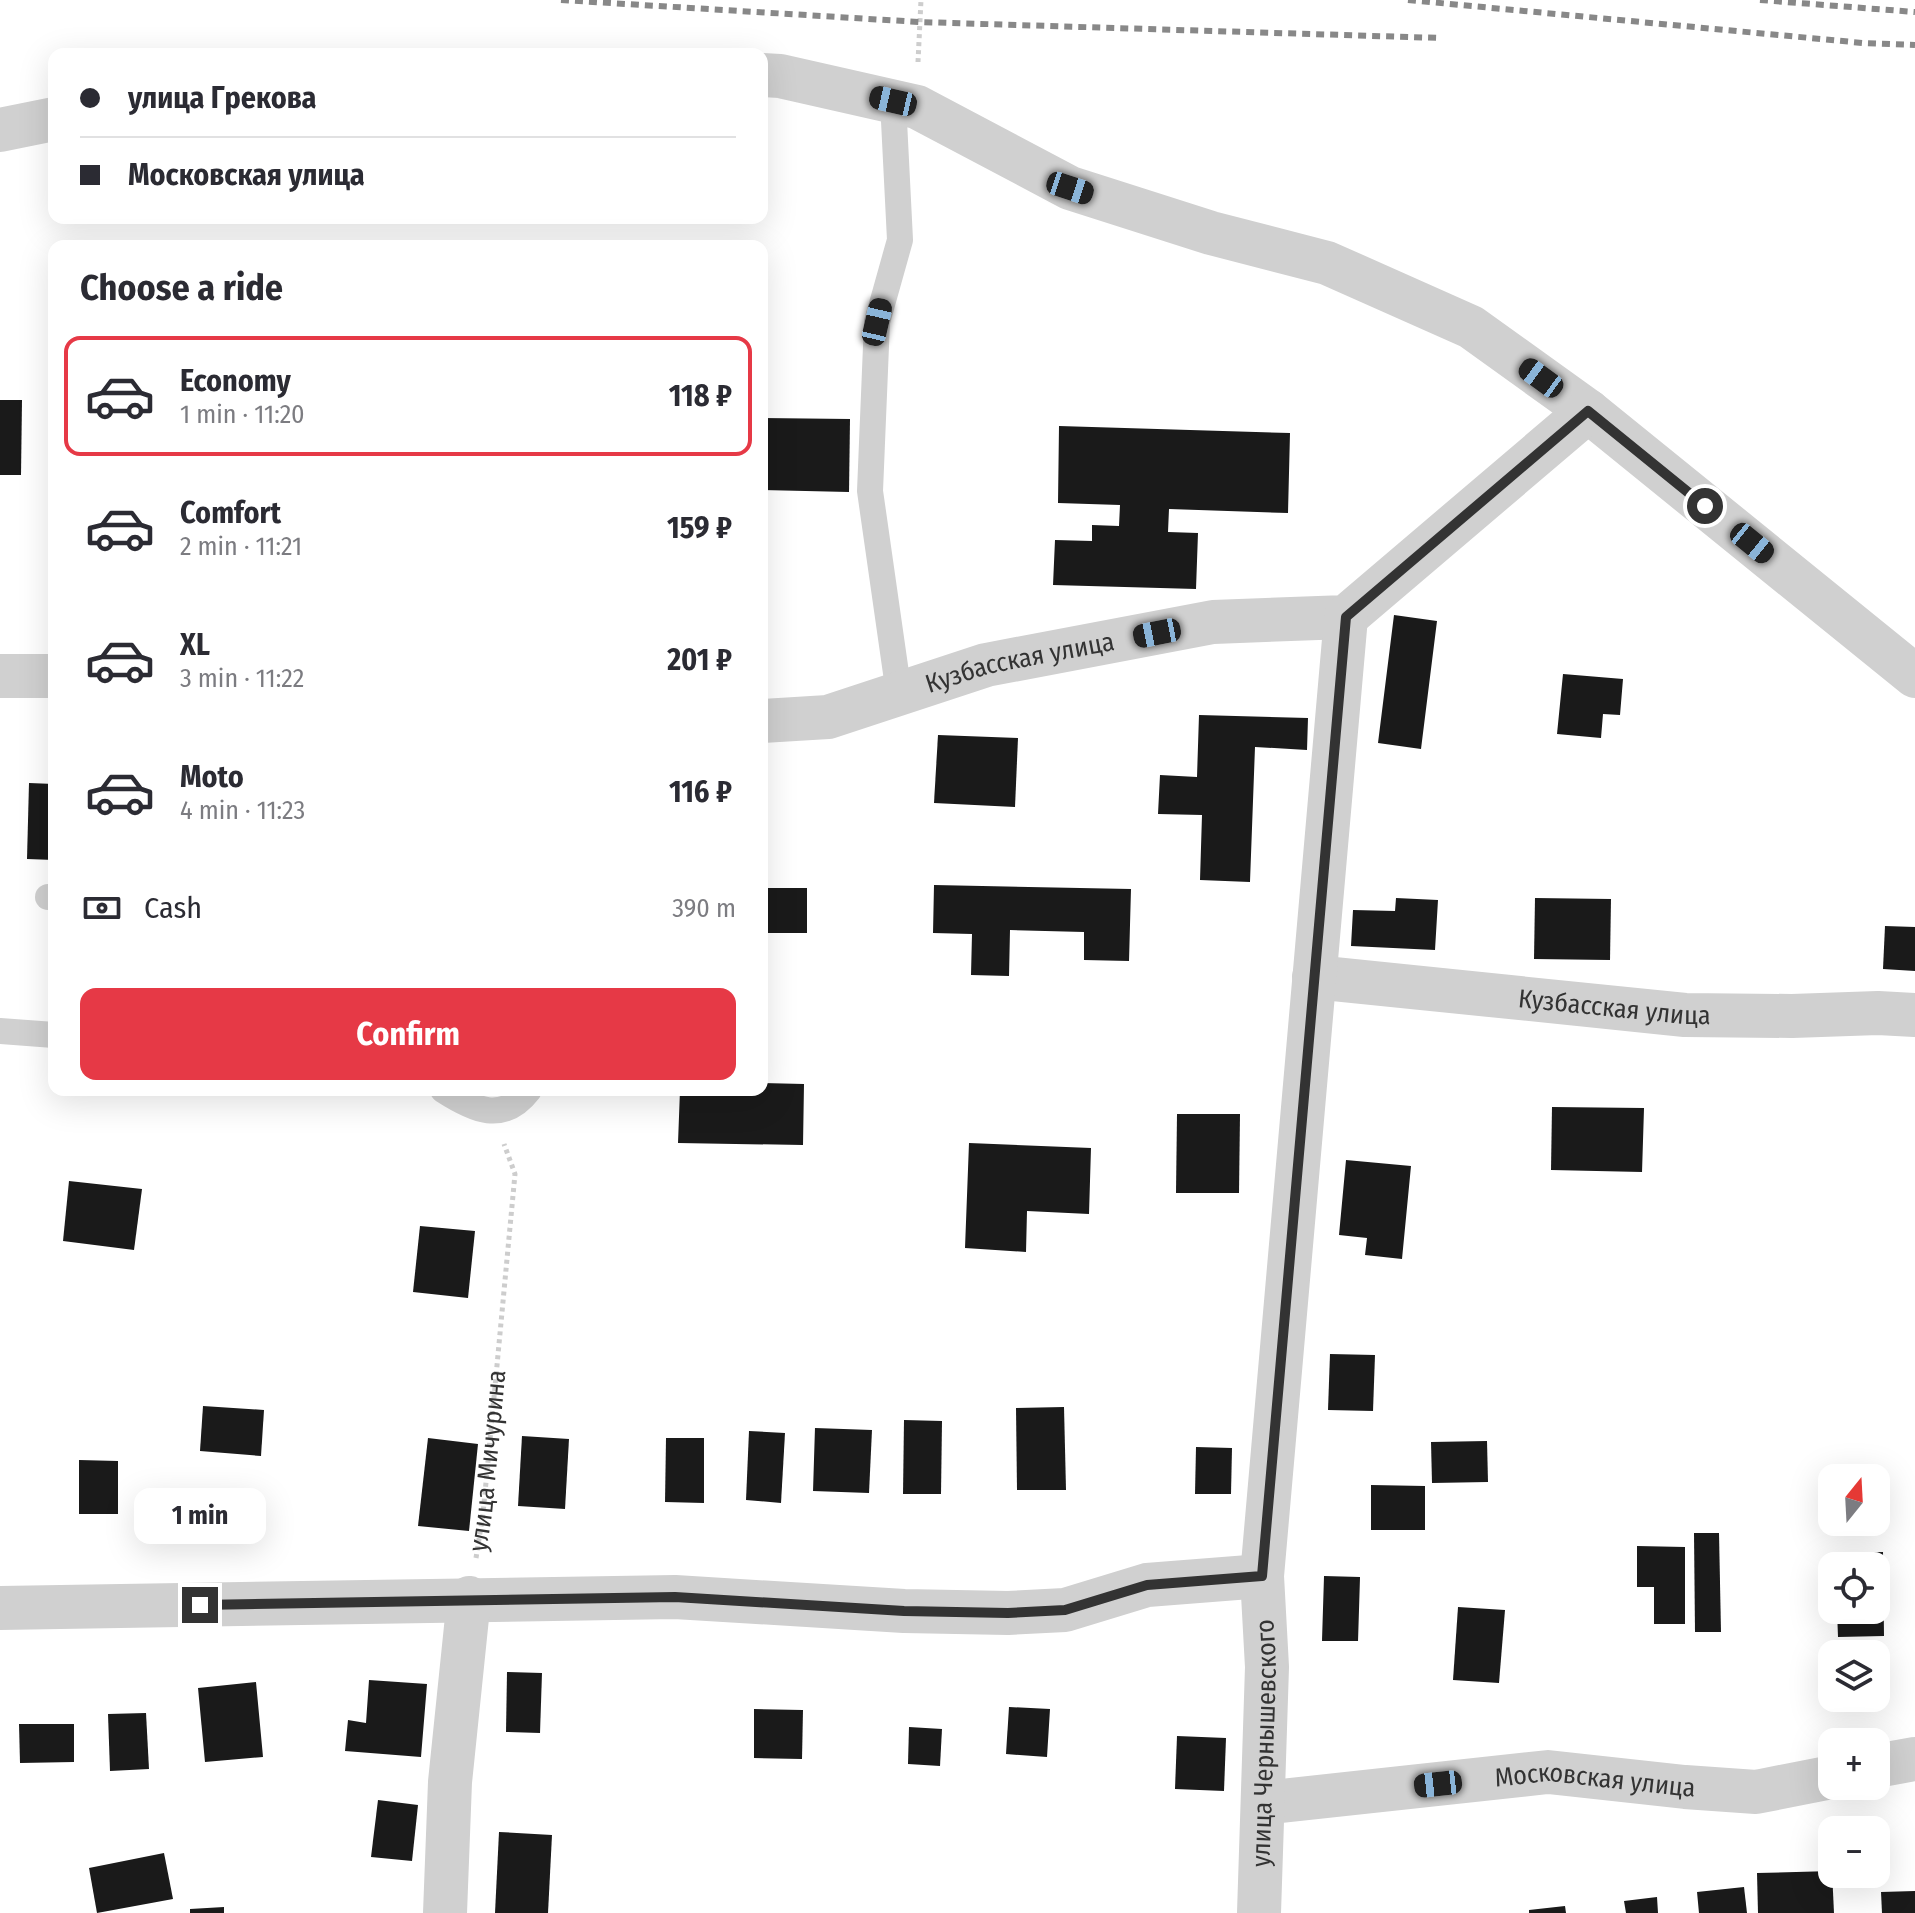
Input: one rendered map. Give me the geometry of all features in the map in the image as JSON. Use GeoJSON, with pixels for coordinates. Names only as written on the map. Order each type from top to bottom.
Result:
{"type":"FeatureCollection","features":[{"type":"Feature","properties":{"kind":"street"},"geometry":{"type":"LineString","coordinates":[[768,75],[905,104],[1070,188],[1211,233],[1327,263],[1471,327],[1588,411],[1915,676]]}},
{"type":"Feature","properties":{"kind":"street"},"geometry":{"type":"LineString","coordinates":[[0,130],[48,120]]}},
{"type":"Feature","properties":{"kind":"street"},"geometry":{"type":"LineString","coordinates":[[1346,617],[1588,411]]}},
{"type":"Feature","properties":{"kind":"street","name":"Кузбасская улица"},"geometry":{"type":"LineString","coordinates":[[768,721],[828,717],[986,665],[1213,622],[1346,617]]}},
{"type":"Feature","properties":{"kind":"street","name":"улица Чернышевского"},"geometry":{"type":"LineString","coordinates":[[1259,1913],[1267,1667],[1262,1576],[1346,617]]}},
{"type":"Feature","properties":{"kind":"street"},"geometry":{"type":"LineString","coordinates":[[0,676],[48,676]]}},
{"type":"Feature","properties":{"kind":"street","name":"Кузбасская улица"},"geometry":{"type":"LineString","coordinates":[[1314,977],[1685,1015],[1915,1015]]}},
{"type":"Feature","properties":{"kind":"street"},"geometry":{"type":"LineString","coordinates":[[0,1608],[675,1597],[904,1611],[1008,1613],[1065,1610],[1147,1585],[1262,1576]]}},
{"type":"Feature","properties":{"kind":"street"},"geometry":{"type":"LineString","coordinates":[[445,1913],[450,1782],[469,1598]]}},
{"type":"Feature","properties":{"kind":"street"},"geometry":{"type":"LineString","coordinates":[[1890,1763],[1915,1759]]}},
{"type":"Feature","properties":{"kind":"street","name":"Московская улица"},"geometry":{"type":"LineString","coordinates":[[1263,1803],[1548,1772],[1756,1792],[1818,1780]]}},
{"type":"Feature","properties":{"kind":"lane"},"geometry":{"type":"LineString","coordinates":[[899,694],[870,491],[877,322],[900,240],[905,104]]}},
{"type":"Feature","properties":{"kind":"lane"},"geometry":{"type":"LineString","coordinates":[[0,1031],[48,1035]]}},
{"type":"Feature","properties":{"kind":"lane"},"geometry":{"type":"LineString","coordinates":[[453,1096],[487,1111],[508,1110],[523,1096]]}},
{"type":"Feature","properties":{"kind":"path"},"geometry":{"type":"LineString","coordinates":[[905,104],[921,0]]}},
{"type":"Feature","properties":{"kind":"path","name":"улица Мичурина"},"geometry":{"type":"LineString","coordinates":[[469,1598],[483,1514],[515,1174],[487,1111]]}},
{"type":"Feature","properties":{"kind":"building"},"geometry":{"type":"Polygon","coordinates":[[[0,400],[22,400],[21,475],[0,475],[0,400]]]}},
{"type":"Feature","properties":{"kind":"building"},"geometry":{"type":"Polygon","coordinates":[[[768,418],[850,419],[849,492],[768,490],[768,418]]]}},
{"type":"Feature","properties":{"kind":"building"},"geometry":{"type":"Polygon","coordinates":[[[1059,426],[1290,433],[1288,513],[1169,509],[1168,532],[1198,533],[1196,589],[1053,585],[1055,540],[1092,541],[1092,525],[1119,526],[1120,505],[1058,503],[1059,426]]]}},
{"type":"Feature","properties":{"kind":"building"},"geometry":{"type":"Polygon","coordinates":[[[1394,615],[1437,621],[1421,749],[1378,743],[1394,615]]]}},
{"type":"Feature","properties":{"kind":"building"},"geometry":{"type":"Polygon","coordinates":[[[1563,674],[1623,679],[1620,715],[1603,714],[1601,738],[1557,734],[1563,674]]]}},
{"type":"Feature","properties":{"kind":"building"},"geometry":{"type":"Polygon","coordinates":[[[1199,715],[1308,718],[1307,750],[1255,747],[1250,882],[1200,880],[1202,815],[1158,814],[1160,775],[1197,777],[1199,715]]]}},
{"type":"Feature","properties":{"kind":"building"},"geometry":{"type":"Polygon","coordinates":[[[938,735],[1018,738],[1015,807],[934,803],[938,735]]]}},
{"type":"Feature","properties":{"kind":"building"},"geometry":{"type":"Polygon","coordinates":[[[29,783],[48,784],[48,860],[27,859],[29,783]]]}},
{"type":"Feature","properties":{"kind":"building"},"geometry":{"type":"Polygon","coordinates":[[[934,885],[1131,889],[1129,961],[1084,960],[1084,932],[1010,930],[1009,976],[971,975],[972,934],[933,933],[934,885]]]}},
{"type":"Feature","properties":{"kind":"building"},"geometry":{"type":"Polygon","coordinates":[[[768,888],[807,888],[807,933],[768,933],[768,888]]]}},
{"type":"Feature","properties":{"kind":"building"},"geometry":{"type":"Polygon","coordinates":[[[1396,898],[1438,900],[1435,950],[1351,946],[1353,910],[1395,911],[1396,898]]]}},
{"type":"Feature","properties":{"kind":"building"},"geometry":{"type":"Polygon","coordinates":[[[1535,898],[1611,899],[1610,960],[1534,959],[1535,898]]]}},
{"type":"Feature","properties":{"kind":"building"},"geometry":{"type":"Polygon","coordinates":[[[1885,926],[1915,927],[1915,971],[1883,969],[1885,926]]]}},
{"type":"Feature","properties":{"kind":"building"},"geometry":{"type":"Polygon","coordinates":[[[768,1083],[804,1084],[803,1145],[678,1143],[680,1096],[768,1096],[768,1083]]]}},
{"type":"Feature","properties":{"kind":"building"},"geometry":{"type":"Polygon","coordinates":[[[1552,1107],[1644,1108],[1642,1172],[1551,1170],[1552,1107]]]}},
{"type":"Feature","properties":{"kind":"building"},"geometry":{"type":"Polygon","coordinates":[[[1177,1114],[1240,1114],[1239,1193],[1176,1193],[1177,1114]]]}},
{"type":"Feature","properties":{"kind":"building"},"geometry":{"type":"Polygon","coordinates":[[[969,1143],[1091,1148],[1089,1214],[1027,1211],[1026,1252],[965,1248],[969,1143]]]}},
{"type":"Feature","properties":{"kind":"building"},"geometry":{"type":"Polygon","coordinates":[[[1346,1160],[1411,1166],[1402,1259],[1365,1255],[1367,1238],[1339,1235],[1346,1160]]]}},
{"type":"Feature","properties":{"kind":"building"},"geometry":{"type":"Polygon","coordinates":[[[69,1181],[142,1189],[134,1250],[63,1241],[69,1181]]]}},
{"type":"Feature","properties":{"kind":"building"},"geometry":{"type":"Polygon","coordinates":[[[420,1226],[475,1231],[468,1298],[413,1292],[420,1226]]]}},
{"type":"Feature","properties":{"kind":"building"},"geometry":{"type":"Polygon","coordinates":[[[1330,1354],[1375,1355],[1373,1411],[1328,1410],[1330,1354]]]}},
{"type":"Feature","properties":{"kind":"building"},"geometry":{"type":"Polygon","coordinates":[[[203,1406],[264,1410],[261,1456],[200,1451],[203,1406]]]}},
{"type":"Feature","properties":{"kind":"building"},"geometry":{"type":"Polygon","coordinates":[[[1064,1407],[1066,1490],[1017,1490],[1016,1408],[1064,1407]]]}},
{"type":"Feature","properties":{"kind":"building"},"geometry":{"type":"Polygon","coordinates":[[[904,1420],[942,1421],[941,1494],[903,1494],[904,1420]]]}},
{"type":"Feature","properties":{"kind":"building"},"geometry":{"type":"Polygon","coordinates":[[[815,1428],[872,1430],[869,1493],[813,1491],[815,1428]]]}},
{"type":"Feature","properties":{"kind":"building"},"geometry":{"type":"Polygon","coordinates":[[[749,1431],[785,1433],[781,1503],[746,1500],[749,1431]]]}},
{"type":"Feature","properties":{"kind":"building"},"geometry":{"type":"Polygon","coordinates":[[[522,1436],[569,1439],[565,1509],[518,1506],[522,1436]]]}},
{"type":"Feature","properties":{"kind":"building"},"geometry":{"type":"Polygon","coordinates":[[[428,1438],[478,1444],[469,1531],[418,1526],[428,1438]]]}},
{"type":"Feature","properties":{"kind":"building"},"geometry":{"type":"Polygon","coordinates":[[[666,1438],[704,1438],[704,1503],[665,1502],[666,1438]]]}},
{"type":"Feature","properties":{"kind":"building"},"geometry":{"type":"Polygon","coordinates":[[[1487,1441],[1488,1482],[1432,1483],[1431,1442],[1487,1441]]]}},
{"type":"Feature","properties":{"kind":"building"},"geometry":{"type":"Polygon","coordinates":[[[1196,1447],[1232,1448],[1231,1494],[1195,1494],[1196,1447]]]}},
{"type":"Feature","properties":{"kind":"building"},"geometry":{"type":"Polygon","coordinates":[[[79,1460],[118,1461],[118,1514],[79,1514],[79,1460]]]}},
{"type":"Feature","properties":{"kind":"building"},"geometry":{"type":"Polygon","coordinates":[[[1371,1485],[1425,1486],[1425,1530],[1371,1530],[1371,1485]]]}},
{"type":"Feature","properties":{"kind":"building"},"geometry":{"type":"Polygon","coordinates":[[[1694,1533],[1719,1533],[1721,1632],[1695,1632],[1694,1533]]]}},
{"type":"Feature","properties":{"kind":"building"},"geometry":{"type":"Polygon","coordinates":[[[1637,1546],[1685,1547],[1685,1624],[1654,1624],[1654,1587],[1637,1587],[1637,1546]]]}},
{"type":"Feature","properties":{"kind":"building"},"geometry":{"type":"Polygon","coordinates":[[[1324,1576],[1360,1577],[1358,1641],[1322,1641],[1324,1576]]]}},
{"type":"Feature","properties":{"kind":"building"},"geometry":{"type":"Polygon","coordinates":[[[1458,1607],[1505,1610],[1499,1683],[1453,1680],[1458,1607]]]}},
{"type":"Feature","properties":{"kind":"building"},"geometry":{"type":"Polygon","coordinates":[[[1838,1624],[1884,1624],[1884,1636],[1838,1637],[1838,1624]]]}},
{"type":"Feature","properties":{"kind":"building"},"geometry":{"type":"Polygon","coordinates":[[[507,1672],[542,1673],[540,1733],[506,1732],[507,1672]]]}},
{"type":"Feature","properties":{"kind":"building"},"geometry":{"type":"Polygon","coordinates":[[[369,1680],[427,1684],[421,1757],[345,1751],[348,1720],[366,1723],[369,1680]]]}},
{"type":"Feature","properties":{"kind":"building"},"geometry":{"type":"Polygon","coordinates":[[[256,1682],[263,1757],[205,1762],[198,1688],[256,1682]]]}},
{"type":"Feature","properties":{"kind":"building"},"geometry":{"type":"Polygon","coordinates":[[[1009,1707],[1050,1709],[1047,1757],[1006,1754],[1009,1707]]]}},
{"type":"Feature","properties":{"kind":"building"},"geometry":{"type":"Polygon","coordinates":[[[754,1709],[803,1710],[802,1759],[754,1758],[754,1709]]]}},
{"type":"Feature","properties":{"kind":"building"},"geometry":{"type":"Polygon","coordinates":[[[146,1713],[149,1769],[110,1771],[108,1714],[146,1713]]]}},
{"type":"Feature","properties":{"kind":"building"},"geometry":{"type":"Polygon","coordinates":[[[19,1724],[74,1724],[74,1762],[20,1763],[19,1724]]]}},
{"type":"Feature","properties":{"kind":"building"},"geometry":{"type":"Polygon","coordinates":[[[909,1727],[942,1729],[940,1766],[908,1764],[909,1727]]]}},
{"type":"Feature","properties":{"kind":"building"},"geometry":{"type":"Polygon","coordinates":[[[1177,1736],[1226,1738],[1224,1791],[1175,1789],[1177,1736]]]}},
{"type":"Feature","properties":{"kind":"building"},"geometry":{"type":"Polygon","coordinates":[[[378,1800],[418,1805],[412,1861],[371,1857],[378,1800]]]}},
{"type":"Feature","properties":{"kind":"building"},"geometry":{"type":"Polygon","coordinates":[[[499,1832],[552,1835],[548,1913],[495,1913],[499,1832]]]}},
{"type":"Feature","properties":{"kind":"building"},"geometry":{"type":"Polygon","coordinates":[[[164,1853],[173,1899],[97,1913],[89,1868],[164,1853]]]}},
{"type":"Feature","properties":{"kind":"building"},"geometry":{"type":"Polygon","coordinates":[[[1818,1871],[1818,1888],[1833,1888],[1834,1913],[1758,1913],[1757,1873],[1818,1871]]]}},
{"type":"Feature","properties":{"kind":"building"},"geometry":{"type":"Polygon","coordinates":[[[1744,1887],[1747,1913],[1699,1913],[1697,1892],[1744,1887]]]}},
{"type":"Feature","properties":{"kind":"building"},"geometry":{"type":"Polygon","coordinates":[[[1915,1891],[1915,1913],[1882,1913],[1881,1892],[1915,1891]]]}},
{"type":"Feature","properties":{"kind":"building"},"geometry":{"type":"Polygon","coordinates":[[[1657,1897],[1658,1913],[1626,1913],[1624,1901],[1657,1897]]]}},
{"type":"Feature","properties":{"kind":"building"},"geometry":{"type":"Polygon","coordinates":[[[1565,1906],[1566,1913],[1529,1913],[1529,1910],[1565,1906]]]}},
{"type":"Feature","properties":{"kind":"building"},"geometry":{"type":"Polygon","coordinates":[[[224,1907],[224,1913],[190,1913],[190,1909],[224,1907]]]}},
{"type":"Feature","properties":{"kind":"railway"},"geometry":{"type":"LineString","coordinates":[[561,0],[919,22],[1441,38]]}},
{"type":"Feature","properties":{"kind":"railway"},"geometry":{"type":"LineString","coordinates":[[1408,0],[1863,43],[1915,45]]}},
{"type":"Feature","properties":{"kind":"railway"},"geometry":{"type":"LineString","coordinates":[[1760,0],[1915,12]]}},
{"type":"Feature","properties":{"kind":"route"},"geometry":{"type":"LineString","coordinates":[[200,1605],[469,1598],[675,1597],[904,1611],[1008,1613],[1065,1610],[1105,1595],[1147,1585],[1262,1576],[1346,617],[1588,411],[1705,506]]}}]}
